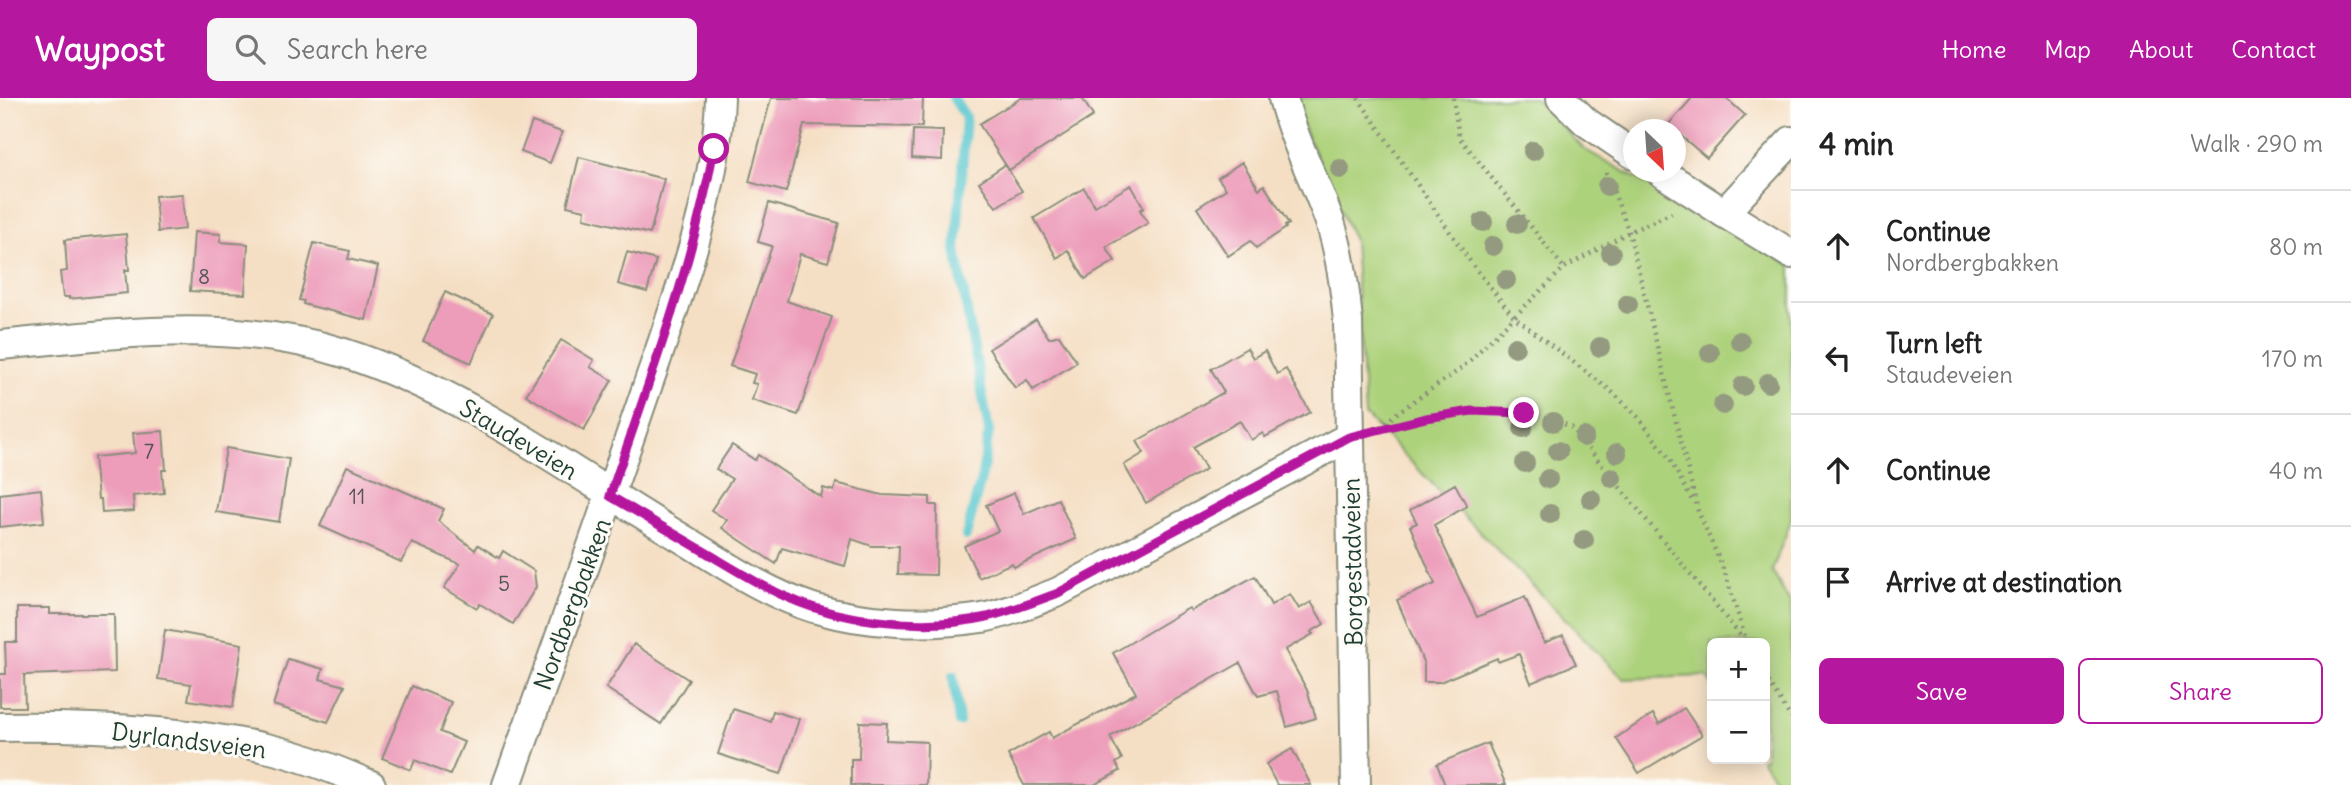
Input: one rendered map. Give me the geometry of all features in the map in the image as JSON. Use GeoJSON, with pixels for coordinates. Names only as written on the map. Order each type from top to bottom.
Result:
{"type":"FeatureCollection","features":[{"type":"Feature","properties":{"kind":"street","name":"Nordbergbakken"},"geometry":{"type":"LineString","coordinates":[[507,785],[610,496],[691,253],[707,186],[719,98]]}},
{"type":"Feature","properties":{"kind":"street","name":"Borgestadveien"},"geometry":{"type":"LineString","coordinates":[[1283,98],[1289,123],[1330,221],[1344,279],[1348,321],[1356,785]]}},
{"type":"Feature","properties":{"kind":"street"},"geometry":{"type":"LineString","coordinates":[[1561,98],[1586,122],[1623,147]]}},
{"type":"Feature","properties":{"kind":"street"},"geometry":{"type":"LineString","coordinates":[[1714,207],[1791,141]]}},
{"type":"Feature","properties":{"kind":"street"},"geometry":{"type":"LineString","coordinates":[[1676,182],[1791,254]]}},
{"type":"Feature","properties":{"kind":"street","name":"Staudeveien"},"geometry":{"type":"LineString","coordinates":[[0,345],[152,331],[206,331],[267,337],[342,352],[384,367],[466,405],[524,439],[610,496],[748,578],[812,607],[849,617],[884,621],[936,622],[984,617],[1058,593],[1349,437]]}},
{"type":"Feature","properties":{"kind":"street","name":"Dyrlandsveien"},"geometry":{"type":"LineString","coordinates":[[0,727],[212,738],[267,748],[317,762],[371,785]]}},
{"type":"Feature","properties":{"kind":"path"},"geometry":{"type":"LineString","coordinates":[[1358,98],[1472,264],[1514,317],[1610,390],[1638,417],[1669,458],[1698,511],[1724,573],[1745,638]]}},
{"type":"Feature","properties":{"kind":"path"},"geometry":{"type":"LineString","coordinates":[[1453,98],[1459,136],[1564,268]]}},
{"type":"Feature","properties":{"kind":"path"},"geometry":{"type":"LineString","coordinates":[[1605,171],[1629,232],[1698,511]]}},
{"type":"Feature","properties":{"kind":"path"},"geometry":{"type":"LineString","coordinates":[[1377,430],[1462,368],[1564,268],[1629,232],[1714,207]]}},
{"type":"Feature","properties":{"kind":"path"},"geometry":{"type":"LineString","coordinates":[[1349,437],[1426,418],[1472,411],[1524,413],[1556,420],[1571,427],[1743,638]]}},
{"type":"Feature","properties":{"kind":"path"},"geometry":{"type":"LineString","coordinates":[[1770,684],[1791,719]]}},
{"type":"Feature","properties":{"kind":"green space"},"geometry":{"type":"Polygon","coordinates":[[[1290,98],[1535,98],[1584,149],[1623,171],[1623,182],[1643,182],[1791,265],[1791,520],[1772,571],[1791,605],[1791,785],[1779,785],[1764,764],[1770,764],[1770,638],[1707,638],[1707,678],[1624,679],[1365,415],[1354,240],[1290,98]]]}},
{"type":"Feature","properties":{"kind":"building"},"geometry":{"type":"Polygon","coordinates":[[[771,98],[923,98],[922,127],[804,125],[786,192],[749,182],[771,98]]]}},
{"type":"Feature","properties":{"kind":"building"},"geometry":{"type":"Polygon","coordinates":[[[1021,98],[1082,98],[1093,116],[1009,170],[979,124],[1021,98]]]}},
{"type":"Feature","properties":{"kind":"building"},"geometry":{"type":"Polygon","coordinates":[[[1692,98],[1726,98],[1745,115],[1707,158],[1686,140],[1686,119],[1673,119],[1692,98]]]}},
{"type":"Feature","properties":{"kind":"building"},"geometry":{"type":"Polygon","coordinates":[[[532,122],[562,132],[550,163],[521,152],[532,122]]]}},
{"type":"Feature","properties":{"kind":"building"},"geometry":{"type":"Polygon","coordinates":[[[913,130],[943,131],[942,160],[912,158],[913,130]]]}},
{"type":"Feature","properties":{"kind":"building"},"geometry":{"type":"Polygon","coordinates":[[[579,157],[664,179],[650,234],[584,218],[585,210],[567,206],[579,157]]]}},
{"type":"Feature","properties":{"kind":"building"},"geometry":{"type":"Polygon","coordinates":[[[1242,162],[1259,189],[1264,185],[1289,224],[1256,248],[1251,241],[1228,256],[1197,208],[1226,189],[1218,178],[1242,162]]]}},
{"type":"Feature","properties":{"kind":"building"},"geometry":{"type":"Polygon","coordinates":[[[1005,165],[1022,191],[996,207],[979,182],[1005,165]]]}},
{"type":"Feature","properties":{"kind":"building"},"geometry":{"type":"Polygon","coordinates":[[[1131,185],[1144,208],[1140,210],[1148,223],[1106,247],[1115,261],[1085,279],[1068,250],[1057,258],[1034,218],[1084,188],[1095,206],[1131,185]]]}},
{"type":"Feature","properties":{"kind":"building"},"geometry":{"type":"Polygon","coordinates":[[[182,194],[185,229],[158,232],[155,196],[182,194]]]}},
{"type":"Feature","properties":{"kind":"building"},"geometry":{"type":"Polygon","coordinates":[[[769,203],[839,223],[828,262],[800,254],[787,301],[832,317],[798,415],[752,400],[757,384],[752,383],[755,374],[730,366],[772,246],[758,242],[769,203]]]}},
{"type":"Feature","properties":{"kind":"building"},"geometry":{"type":"Polygon","coordinates":[[[194,232],[221,234],[220,242],[248,244],[245,294],[190,291],[194,232]]]}},
{"type":"Feature","properties":{"kind":"building"},"geometry":{"type":"Polygon","coordinates":[[[126,234],[129,270],[125,270],[127,293],[69,299],[63,297],[60,272],[67,271],[65,240],[126,234]]]}},
{"type":"Feature","properties":{"kind":"building"},"geometry":{"type":"Polygon","coordinates":[[[314,243],[350,251],[348,259],[378,266],[366,320],[303,304],[304,301],[299,300],[314,243]]]}},
{"type":"Feature","properties":{"kind":"building"},"geometry":{"type":"Polygon","coordinates":[[[627,252],[656,260],[647,292],[618,284],[627,252]]]}},
{"type":"Feature","properties":{"kind":"building"},"geometry":{"type":"Polygon","coordinates":[[[445,292],[493,314],[471,363],[423,341],[445,292]]]}},
{"type":"Feature","properties":{"kind":"building"},"geometry":{"type":"Polygon","coordinates":[[[1036,319],[1049,338],[1059,335],[1077,362],[1033,390],[1027,380],[1015,388],[989,349],[1036,319]]]}},
{"type":"Feature","properties":{"kind":"building"},"geometry":{"type":"Polygon","coordinates":[[[561,340],[594,360],[590,367],[612,380],[584,430],[526,395],[561,340]]]}},
{"type":"Feature","properties":{"kind":"building"},"geometry":{"type":"Polygon","coordinates":[[[1247,348],[1253,358],[1265,351],[1277,374],[1286,369],[1310,412],[1265,437],[1263,433],[1251,440],[1240,421],[1193,447],[1206,469],[1146,503],[1124,465],[1144,453],[1137,441],[1224,392],[1211,369],[1247,348]]]}},
{"type":"Feature","properties":{"kind":"building"},"geometry":{"type":"Polygon","coordinates":[[[163,431],[166,470],[162,470],[164,493],[133,496],[134,511],[102,513],[94,457],[135,453],[133,433],[163,431]]]}},
{"type":"Feature","properties":{"kind":"building"},"geometry":{"type":"Polygon","coordinates":[[[732,445],[755,460],[758,455],[821,497],[823,488],[834,491],[836,483],[882,495],[930,497],[930,505],[937,505],[936,575],[898,574],[899,546],[872,546],[852,539],[845,566],[782,548],[776,564],[722,528],[727,520],[711,510],[732,479],[716,469],[732,445]]]}},
{"type":"Feature","properties":{"kind":"building"},"geometry":{"type":"Polygon","coordinates":[[[226,448],[289,459],[279,522],[216,512],[226,448]]]}},
{"type":"Feature","properties":{"kind":"building"},"geometry":{"type":"Polygon","coordinates":[[[347,466],[444,509],[438,521],[475,550],[478,545],[499,558],[503,551],[534,571],[536,587],[513,624],[480,604],[477,608],[444,588],[460,564],[412,543],[401,562],[320,526],[347,466]]]}},
{"type":"Feature","properties":{"kind":"building"},"geometry":{"type":"Polygon","coordinates":[[[1455,484],[1467,506],[1434,525],[1477,617],[1525,597],[1544,643],[1563,635],[1576,664],[1531,683],[1519,654],[1498,662],[1497,658],[1440,682],[1424,682],[1424,664],[1397,600],[1435,584],[1410,526],[1417,523],[1410,510],[1455,484]]]}},
{"type":"Feature","properties":{"kind":"building"},"geometry":{"type":"Polygon","coordinates":[[[41,489],[44,522],[0,527],[0,494],[41,489]]]}},
{"type":"Feature","properties":{"kind":"building"},"geometry":{"type":"Polygon","coordinates":[[[1014,493],[1024,514],[1058,499],[1076,539],[1014,567],[1012,563],[979,578],[964,546],[998,531],[986,505],[1014,493]]]}},
{"type":"Feature","properties":{"kind":"building"},"geometry":{"type":"Polygon","coordinates":[[[1255,576],[1271,605],[1290,594],[1299,609],[1311,602],[1324,624],[1311,632],[1313,634],[1285,650],[1307,690],[1316,718],[1287,727],[1277,691],[1258,696],[1240,663],[1110,737],[1122,759],[1116,763],[1120,771],[1094,785],[1024,785],[1008,755],[1049,732],[1052,738],[1136,693],[1113,653],[1189,608],[1191,611],[1255,576]]]}},
{"type":"Feature","properties":{"kind":"building"},"geometry":{"type":"Polygon","coordinates":[[[17,608],[50,608],[50,614],[114,614],[115,672],[24,675],[25,707],[0,707],[0,674],[6,674],[5,642],[17,642],[17,608]]]}},
{"type":"Feature","properties":{"kind":"building"},"geometry":{"type":"Polygon","coordinates":[[[165,630],[242,644],[233,707],[188,700],[191,684],[158,679],[165,630]]]}},
{"type":"Feature","properties":{"kind":"building"},"geometry":{"type":"Polygon","coordinates":[[[634,644],[689,680],[661,724],[606,688],[634,644]]]}},
{"type":"Feature","properties":{"kind":"building"},"geometry":{"type":"Polygon","coordinates":[[[288,659],[323,669],[320,679],[345,686],[328,722],[273,705],[288,659]]]}},
{"type":"Feature","properties":{"kind":"building"},"geometry":{"type":"Polygon","coordinates":[[[412,686],[451,702],[440,732],[464,742],[450,775],[415,760],[411,770],[382,758],[412,686]]]}},
{"type":"Feature","properties":{"kind":"building"},"geometry":{"type":"Polygon","coordinates":[[[1684,708],[1702,735],[1639,773],[1616,738],[1653,714],[1659,724],[1684,708]]]}},
{"type":"Feature","properties":{"kind":"building"},"geometry":{"type":"Polygon","coordinates":[[[733,709],[770,721],[773,711],[799,719],[781,774],[718,754],[733,709]]]}},
{"type":"Feature","properties":{"kind":"building"},"geometry":{"type":"Polygon","coordinates":[[[860,722],[887,723],[886,740],[927,742],[926,785],[851,785],[851,759],[859,759],[860,722]]]}},
{"type":"Feature","properties":{"kind":"building"},"geometry":{"type":"Polygon","coordinates":[[[1488,743],[1506,785],[1445,785],[1437,764],[1488,743]]]}},
{"type":"Feature","properties":{"kind":"building"},"geometry":{"type":"Polygon","coordinates":[[[1292,749],[1311,785],[1277,785],[1266,764],[1292,749]]]}},
{"type":"Feature","properties":{"kind":"waterway"},"geometry":{"type":"LineString","coordinates":[[953,98],[966,117],[956,250],[989,431],[982,475],[966,536]]}},
{"type":"Feature","properties":{"kind":"waterway"},"geometry":{"type":"LineString","coordinates":[[953,676],[959,722]]}},
{"type":"Feature","properties":{"kind":"route"},"geometry":{"type":"LineString","coordinates":[[714,149],[691,253],[610,496],[748,578],[812,607],[849,617],[894,622],[936,622],[984,617],[1021,607],[1058,593],[1349,437],[1426,418],[1472,411],[1524,413]]}}]}
